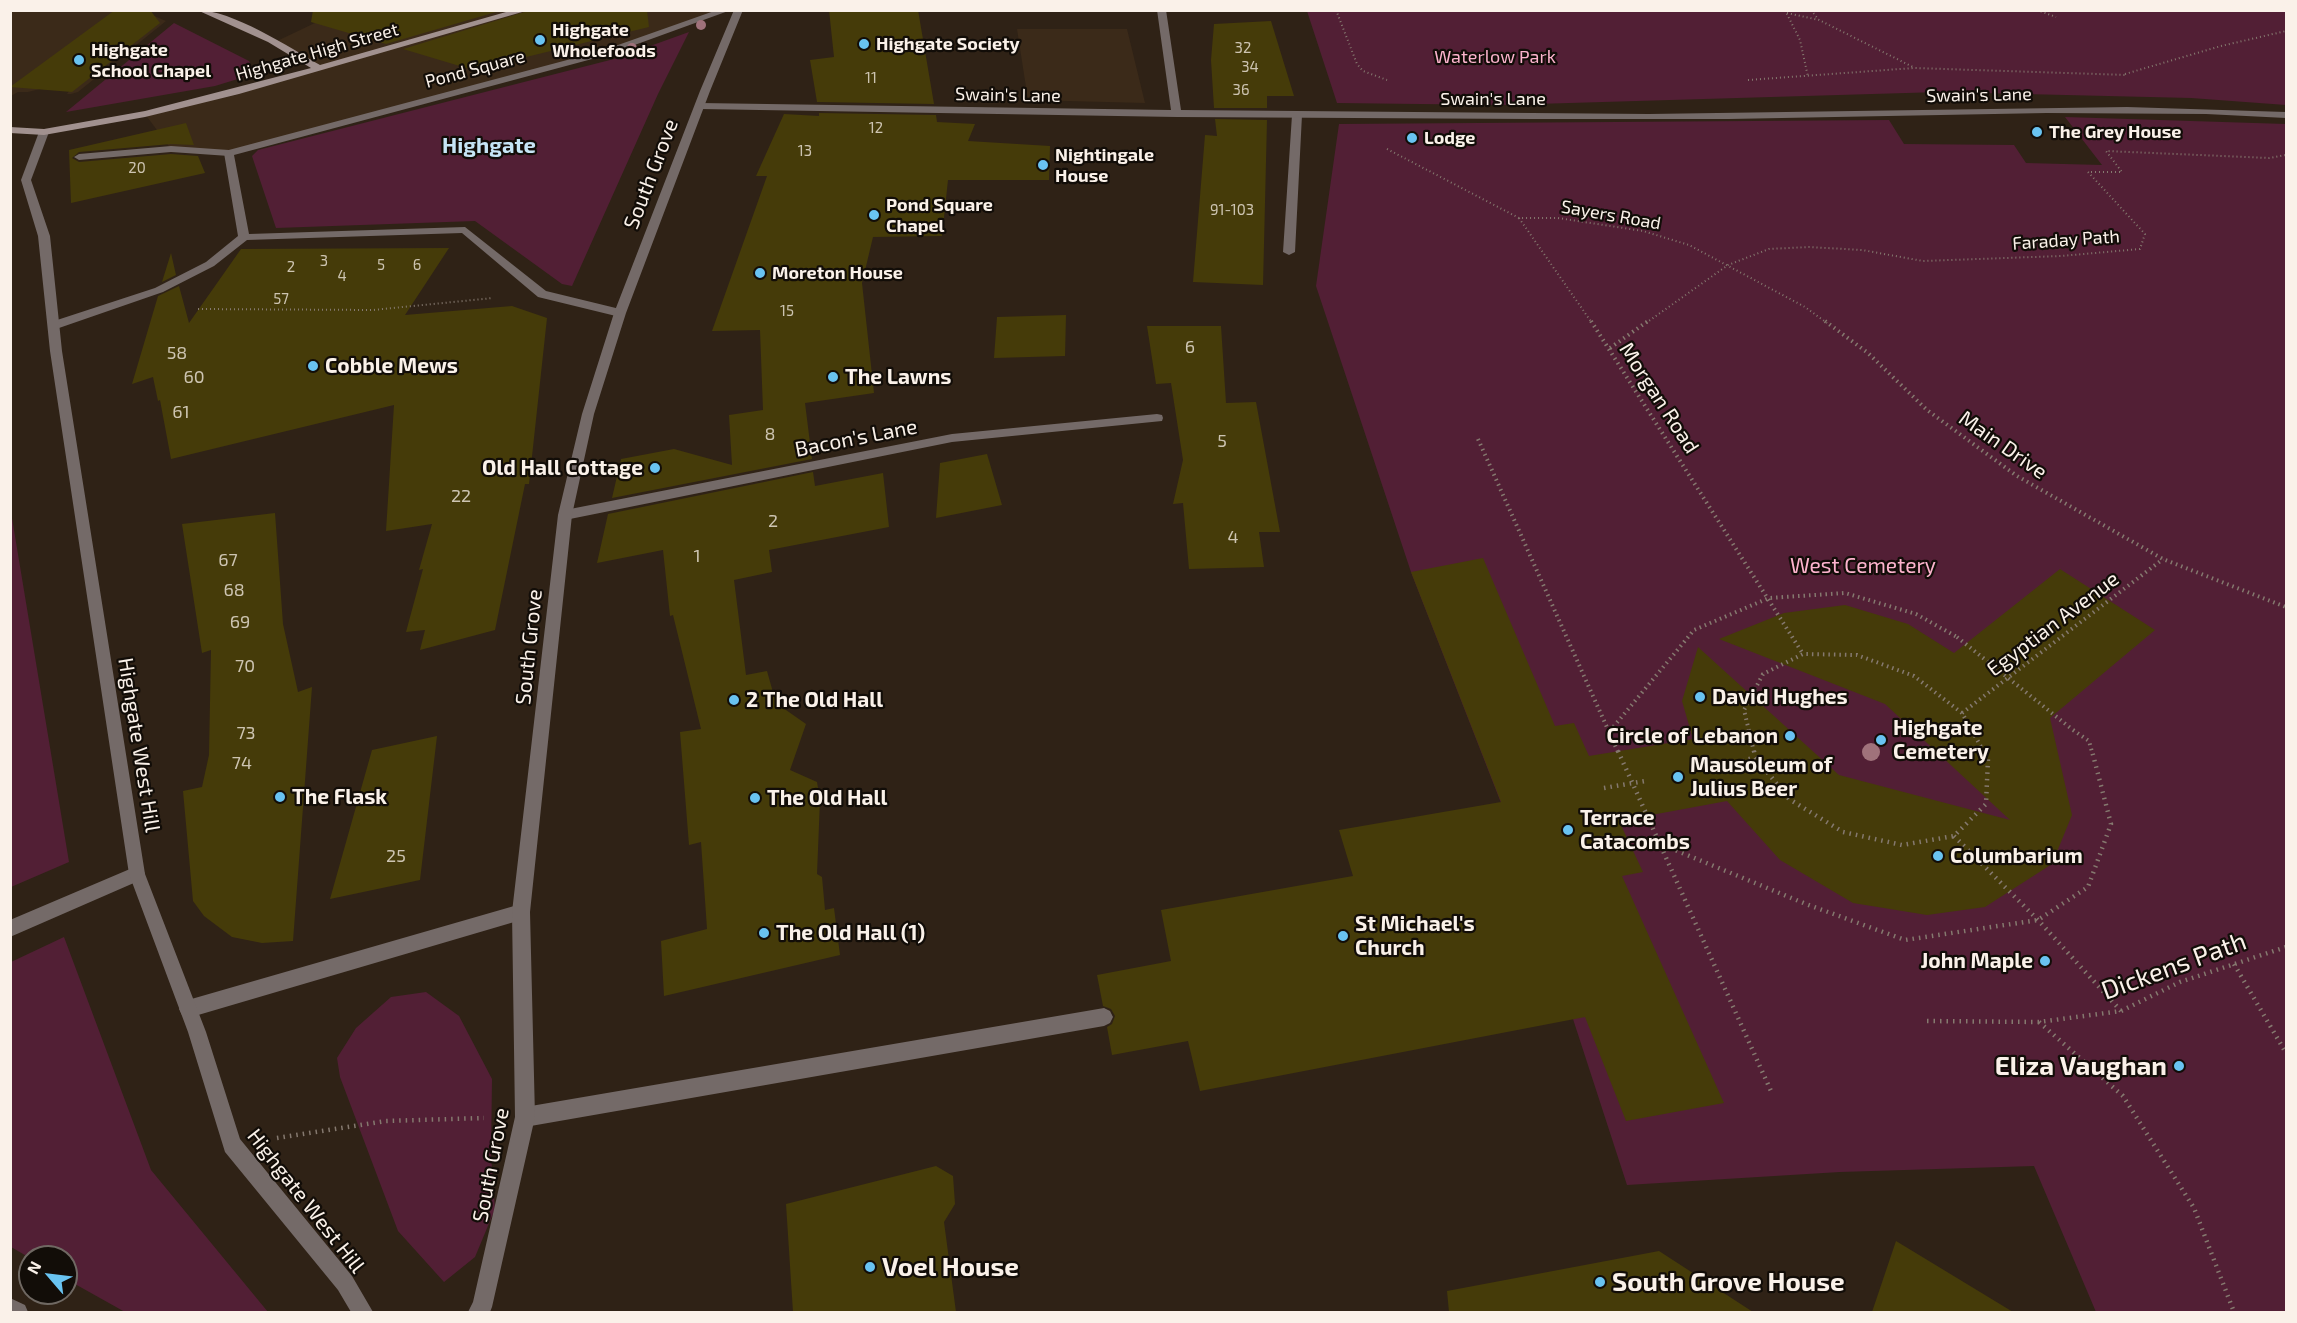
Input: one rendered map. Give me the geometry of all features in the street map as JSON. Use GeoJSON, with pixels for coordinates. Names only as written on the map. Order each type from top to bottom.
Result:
{"type":"FeatureCollection","features":[{"type":"Feature","properties":{"kind":"main road"},"geometry":{"type":"LineString","coordinates":[[201,10],[271,40],[318,68]]}},
{"type":"Feature","properties":{"kind":"main road","name":"Highgate High Street"},"geometry":{"type":"LineString","coordinates":[[10,130],[44,132],[145,114],[236,92],[525,10]]}},
{"type":"Feature","properties":{"kind":"street","name":"Pond Square"},"geometry":{"type":"LineString","coordinates":[[79,157],[171,149],[229,153],[604,53],[727,10]]}},
{"type":"Feature","properties":{"kind":"street","name":"South Grove"},"geometry":{"type":"LineString","coordinates":[[478,1312],[482,1307],[525,1117],[521,912],[565,515],[588,414],[620,313],[739,10]]}},
{"type":"Feature","properties":{"kind":"street"},"geometry":{"type":"LineString","coordinates":[[1161,10],[1177,114]]}},
{"type":"Feature","properties":{"kind":"street","name":"Swain's Lane"},"geometry":{"type":"LineString","coordinates":[[700,106],[1296,115],[1653,117],[2087,110],[2286,116]]}},
{"type":"Feature","properties":{"kind":"street"},"geometry":{"type":"LineString","coordinates":[[1289,252],[1296,115]]}},
{"type":"Feature","properties":{"kind":"street","name":"Highgate West Hill"},"geometry":{"type":"LineString","coordinates":[[44,132],[26,180],[44,236],[57,357],[137,874],[197,1032],[232,1145],[345,1283],[363,1312]]}},
{"type":"Feature","properties":{"kind":"street"},"geometry":{"type":"LineString","coordinates":[[229,153],[244,237]]}},
{"type":"Feature","properties":{"kind":"street"},"geometry":{"type":"LineString","coordinates":[[55,325],[159,290],[210,264],[244,237],[465,230],[542,294],[620,313]]}},
{"type":"Feature","properties":{"kind":"street","name":"Bacon's Lane"},"geometry":{"type":"LineString","coordinates":[[565,515],[952,438],[1157,418]]}},
{"type":"Feature","properties":{"kind":"street"},"geometry":{"type":"LineString","coordinates":[[10,929],[137,874]]}},
{"type":"Feature","properties":{"kind":"street"},"geometry":{"type":"LineString","coordinates":[[188,1009],[521,912]]}},
{"type":"Feature","properties":{"kind":"street"},"geometry":{"type":"LineString","coordinates":[[525,1117],[1104,1017]]}},
{"type":"Feature","properties":{"kind":"street"},"geometry":{"type":"LineString","coordinates":[[10,1308],[18,1312]]}},
{"type":"Feature","properties":{"kind":"path"},"geometry":{"type":"LineString","coordinates":[[1336,10],[1357,64],[1363,71],[1375,77],[1392,81]]}},
{"type":"Feature","properties":{"kind":"path"},"geometry":{"type":"LineString","coordinates":[[1811,10],[1819,20]]}},
{"type":"Feature","properties":{"kind":"path"},"geometry":{"type":"LineString","coordinates":[[2037,10],[2056,17]]}},
{"type":"Feature","properties":{"kind":"path"},"geometry":{"type":"LineString","coordinates":[[1786,12],[1819,20],[1914,68]]}},
{"type":"Feature","properties":{"kind":"path"},"geometry":{"type":"LineString","coordinates":[[1786,12],[1800,40],[1808,77],[1914,68],[2124,75],[2221,46],[2286,31]]}},
{"type":"Feature","properties":{"kind":"path"},"geometry":{"type":"LineString","coordinates":[[1354,115],[1366,138],[1519,218]]}},
{"type":"Feature","properties":{"kind":"path","name":"Faraday Path"},"geometry":{"type":"LineString","coordinates":[[1728,265],[1769,249],[1809,247],[1862,250],[1923,261],[2061,256],[2140,249],[2145,234],[2088,172],[2122,172],[2106,151],[2270,158],[2286,155]]}},
{"type":"Feature","properties":{"kind":"path","name":"Sayers Road"},"geometry":{"type":"LineString","coordinates":[[1519,218],[1558,218],[1643,231],[1689,244],[1728,265]]}},
{"type":"Feature","properties":{"kind":"path","name":"Morgan Road"},"geometry":{"type":"LineString","coordinates":[[1519,218],[1610,348],[1803,654]]}},
{"type":"Feature","properties":{"kind":"path"},"geometry":{"type":"LineString","coordinates":[[1610,348],[1728,265]]}},
{"type":"Feature","properties":{"kind":"path","name":"Main Drive"},"geometry":{"type":"LineString","coordinates":[[1728,265],[1805,307],[1859,346],[1928,410],[2017,476],[2163,558],[2286,607]]}},
{"type":"Feature","properties":{"kind":"path"},"geometry":{"type":"LineString","coordinates":[[188,308],[373,310],[542,294]]}},
{"type":"Feature","properties":{"kind":"path"},"geometry":{"type":"LineString","coordinates":[[1478,439],[1610,731],[1657,842],[1771,1091]]}},
{"type":"Feature","properties":{"kind":"path","name":"Egyptian Avenue"},"geometry":{"type":"LineString","coordinates":[[1962,713],[2163,558]]}},
{"type":"Feature","properties":{"kind":"path"},"geometry":{"type":"LineString","coordinates":[[1610,731],[1694,630],[1769,598],[1845,593],[1916,615],[1958,637],[2089,741],[2111,824],[2088,887],[2038,920],[1905,940],[1806,904],[1657,842]]}},
{"type":"Feature","properties":{"kind":"path"},"geometry":{"type":"LineString","coordinates":[[1803,654],[1857,655],[1914,676],[1962,713],[1988,759],[1986,804],[1954,836],[1902,845],[1842,832],[1789,800],[1755,757],[1744,710],[1762,674],[1803,654]]}},
{"type":"Feature","properties":{"kind":"path"},"geometry":{"type":"LineString","coordinates":[[1712,772],[1755,757]]}},
{"type":"Feature","properties":{"kind":"path"},"geometry":{"type":"LineString","coordinates":[[1604,788],[1645,781]]}},
{"type":"Feature","properties":{"kind":"path"},"geometry":{"type":"LineString","coordinates":[[1954,836],[2038,920],[2121,1011]]}},
{"type":"Feature","properties":{"kind":"path","name":"Dickens Path"},"geometry":{"type":"LineString","coordinates":[[1927,1021],[2039,1022],[2121,1011],[2180,982],[2286,947]]}},
{"type":"Feature","properties":{"kind":"path"},"geometry":{"type":"LineString","coordinates":[[2234,964],[2286,1053]]}},
{"type":"Feature","properties":{"kind":"path"},"geometry":{"type":"LineString","coordinates":[[2039,1022],[2123,1096],[2194,1208],[2234,1312]]}},
{"type":"Feature","properties":{"kind":"path"},"geometry":{"type":"LineString","coordinates":[[232,1145],[386,1121],[525,1117]]}},
{"type":"Feature","properties":{"kind":"shaded area"},"geometry":{"type":"Polygon","coordinates":[[[11,11],[143,11],[166,21],[78,92],[67,94],[69,91],[40,89],[18,92],[11,96],[11,11]]]}},
{"type":"Feature","properties":{"kind":"shaded area"},"geometry":{"type":"Polygon","coordinates":[[[340,11],[727,11],[604,53],[229,153],[171,149],[145,114],[236,95],[318,68],[275,42],[340,11]]]}},
{"type":"Feature","properties":{"kind":"shaded area"},"geometry":{"type":"Polygon","coordinates":[[[1017,29],[1127,29],[1145,103],[1028,100],[1017,29]]]}},
{"type":"Feature","properties":{"kind":"green space","name":"Waterlow Park"},"geometry":{"type":"Polygon","coordinates":[[[1307,11],[2286,11],[2286,105],[2191,98],[1940,92],[1502,105],[1337,103],[1307,11]]]}},
{"type":"Feature","properties":{"kind":"green space"},"geometry":{"type":"Polygon","coordinates":[[[174,23],[249,61],[253,70],[241,78],[215,86],[66,112],[174,23]]]}},
{"type":"Feature","properties":{"kind":"green space"},"geometry":{"type":"Polygon","coordinates":[[[689,32],[658,94],[572,286],[562,284],[475,221],[276,228],[252,156],[258,150],[614,59],[689,32]]]}},
{"type":"Feature","properties":{"kind":"green space","name":"Highgate Cemetery"},"geometry":{"type":"Polygon","coordinates":[[[2065,117],[2286,124],[2286,1312],[2096,1312],[2034,1166],[1840,1172],[1627,1185],[1573,1019],[1542,908],[1411,572],[1316,286],[1339,124],[1889,120],[1904,144],[2014,145],[2026,163],[2102,165],[2065,117]]]}},
{"type":"Feature","properties":{"kind":"green space"},"geometry":{"type":"Polygon","coordinates":[[[10,506],[69,862],[11,887],[10,887],[10,506]]]}},
{"type":"Feature","properties":{"kind":"green space"},"geometry":{"type":"Polygon","coordinates":[[[64,937],[151,1170],[268,1312],[125,1312],[78,1286],[78,1245],[18,1245],[18,1251],[11,1247],[11,962],[64,937]]]}},
{"type":"Feature","properties":{"kind":"green space"},"geometry":{"type":"Polygon","coordinates":[[[426,992],[459,1016],[492,1079],[491,1155],[495,1209],[475,1257],[444,1282],[398,1231],[340,1077],[337,1058],[356,1028],[391,997],[426,992]]]}},
{"type":"Feature","properties":{"kind":"building","name":"Highgate School Chapel"},"geometry":{"type":"Polygon","coordinates":[[[115,10],[150,10],[160,23],[72,92],[10,87],[115,10]]]}},
{"type":"Feature","properties":{"kind":"building"},"geometry":{"type":"Polygon","coordinates":[[[313,10],[503,10],[386,44],[311,22],[313,10]]]}},
{"type":"Feature","properties":{"kind":"building"},"geometry":{"type":"Polygon","coordinates":[[[531,10],[647,10],[649,27],[473,70],[403,49],[531,10]]]}},
{"type":"Feature","properties":{"kind":"building"},"geometry":{"type":"Polygon","coordinates":[[[829,10],[918,10],[934,104],[817,102],[810,60],[834,57],[829,10]]]}},
{"type":"Feature","properties":{"kind":"building"},"geometry":{"type":"Polygon","coordinates":[[[1271,21],[1294,96],[1267,96],[1267,108],[1214,108],[1211,60],[1214,24],[1271,21]]]}},
{"type":"Feature","properties":{"kind":"building"},"geometry":{"type":"Polygon","coordinates":[[[819,113],[936,115],[937,122],[975,124],[968,141],[1050,146],[1049,180],[948,180],[942,236],[873,237],[862,283],[874,393],[805,403],[812,459],[612,498],[621,459],[674,449],[732,465],[729,415],[763,410],[760,330],[712,331],[767,176],[756,176],[784,114],[819,116],[819,113]]]}},
{"type":"Feature","properties":{"kind":"building"},"geometry":{"type":"Polygon","coordinates":[[[1215,119],[1267,120],[1263,285],[1193,282],[1205,135],[1217,136],[1215,119]]]}},
{"type":"Feature","properties":{"kind":"building"},"geometry":{"type":"Polygon","coordinates":[[[186,123],[194,145],[171,144],[79,152],[72,158],[79,162],[171,154],[198,156],[205,173],[71,203],[69,150],[186,123]]]}},
{"type":"Feature","properties":{"kind":"building"},"geometry":{"type":"Polygon","coordinates":[[[449,248],[405,315],[512,306],[547,318],[529,484],[525,484],[495,630],[420,650],[425,630],[406,632],[423,569],[419,570],[432,524],[386,531],[394,405],[171,459],[160,400],[158,401],[153,377],[132,384],[158,296],[179,286],[189,323],[241,249],[449,248]]]}},
{"type":"Feature","properties":{"kind":"building"},"geometry":{"type":"Polygon","coordinates":[[[171,253],[176,275],[162,282],[171,253]]]}},
{"type":"Feature","properties":{"kind":"building"},"geometry":{"type":"Polygon","coordinates":[[[1066,315],[1065,356],[994,358],[997,317],[1066,315]]]}},
{"type":"Feature","properties":{"kind":"building"},"geometry":{"type":"Polygon","coordinates":[[[1147,326],[1221,326],[1226,403],[1256,402],[1280,532],[1259,532],[1264,567],[1189,569],[1183,503],[1173,504],[1183,460],[1171,383],[1156,384],[1147,326]]]}},
{"type":"Feature","properties":{"kind":"building"},"geometry":{"type":"Polygon","coordinates":[[[987,454],[1002,505],[936,518],[940,463],[987,454]]]}},
{"type":"Feature","properties":{"kind":"building"},"geometry":{"type":"Polygon","coordinates":[[[813,472],[815,486],[883,473],[889,527],[769,550],[772,572],[734,580],[746,675],[767,671],[776,703],[806,724],[790,770],[817,782],[820,800],[817,874],[822,877],[825,910],[834,908],[840,955],[664,996],[661,941],[707,929],[701,842],[689,845],[680,732],[701,729],[673,615],[670,616],[663,550],[597,563],[608,514],[813,472]]]}},
{"type":"Feature","properties":{"kind":"building"},"geometry":{"type":"Polygon","coordinates":[[[275,513],[283,624],[298,692],[312,687],[293,941],[262,943],[232,937],[204,916],[193,901],[183,791],[202,787],[209,755],[211,650],[202,653],[182,524],[275,513]]]}},
{"type":"Feature","properties":{"kind":"building"},"geometry":{"type":"Polygon","coordinates":[[[1483,558],[1555,726],[1574,723],[1589,756],[1693,739],[1682,701],[1698,647],[1839,775],[2010,820],[1885,704],[1719,639],[1784,613],[1845,605],[1908,624],[1954,653],[2060,569],[2155,630],[2050,718],[2072,815],[2052,864],[1985,907],[1927,915],[1853,903],[1780,860],[1727,801],[1619,821],[1643,872],[1622,876],[1724,1103],[1626,1121],[1585,1017],[1200,1091],[1188,1041],[1112,1055],[1107,1027],[1112,1024],[1115,1016],[1111,1009],[1103,1006],[1097,975],[1171,961],[1161,910],[1353,876],[1339,830],[1501,802],[1411,572],[1483,558]]]}},
{"type":"Feature","properties":{"kind":"building"},"geometry":{"type":"Polygon","coordinates":[[[437,736],[420,880],[330,899],[372,750],[437,736]]]}},
{"type":"Feature","properties":{"kind":"building","name":"Voel House"},"geometry":{"type":"Polygon","coordinates":[[[936,1166],[953,1176],[955,1204],[944,1222],[956,1312],[793,1312],[786,1204],[936,1166]]]}},
{"type":"Feature","properties":{"kind":"building","name":"South Grove House"},"geometry":{"type":"Polygon","coordinates":[[[1896,1241],[2013,1312],[1872,1312],[1896,1241]]]}},
{"type":"Feature","properties":{"kind":"building","name":"South Grove House"},"geometry":{"type":"Polygon","coordinates":[[[1659,1251],[1753,1312],[1449,1312],[1447,1291],[1659,1251]]]}},
{"type":"Feature","properties":{"kind":"place","name":"Highgate Wholefoods"},"geometry":{"type":"Point","coordinates":[540,40]}},
{"type":"Feature","properties":{"kind":"place","name":"Highgate Society"},"geometry":{"type":"Point","coordinates":[864,44]}},
{"type":"Feature","properties":{"kind":"place","name":"Highgate School Chapel"},"geometry":{"type":"Point","coordinates":[79,60]}},
{"type":"Feature","properties":{"kind":"place","name":"The Grey House"},"geometry":{"type":"Point","coordinates":[2037,132]}},
{"type":"Feature","properties":{"kind":"place","name":"Lodge"},"geometry":{"type":"Point","coordinates":[1412,138]}},
{"type":"Feature","properties":{"kind":"place","name":"Nightingale House"},"geometry":{"type":"Point","coordinates":[1043,165]}},
{"type":"Feature","properties":{"kind":"place","name":"Pond Square Chapel"},"geometry":{"type":"Point","coordinates":[874,215]}},
{"type":"Feature","properties":{"kind":"place","name":"Moreton House"},"geometry":{"type":"Point","coordinates":[760,273]}},
{"type":"Feature","properties":{"kind":"place","name":"Cobble Mews"},"geometry":{"type":"Point","coordinates":[313,366]}},
{"type":"Feature","properties":{"kind":"place","name":"The Lawns"},"geometry":{"type":"Point","coordinates":[833,377]}},
{"type":"Feature","properties":{"kind":"place","name":"Old Hall Cottage"},"geometry":{"type":"Point","coordinates":[655,468]}},
{"type":"Feature","properties":{"kind":"place","name":"David Hughes"},"geometry":{"type":"Point","coordinates":[1700,697]}},
{"type":"Feature","properties":{"kind":"place","name":"2 The Old Hall"},"geometry":{"type":"Point","coordinates":[734,700]}},
{"type":"Feature","properties":{"kind":"place","name":"Circle of Lebanon"},"geometry":{"type":"Point","coordinates":[1790,736]}},
{"type":"Feature","properties":{"kind":"place","name":"Highgate Cemetery"},"geometry":{"type":"Point","coordinates":[1881,740]}},
{"type":"Feature","properties":{"kind":"place","name":"Mausoleum of Julius Beer"},"geometry":{"type":"Point","coordinates":[1678,777]}},
{"type":"Feature","properties":{"kind":"place","name":"The Flask"},"geometry":{"type":"Point","coordinates":[280,797]}},
{"type":"Feature","properties":{"kind":"place","name":"The Old Hall"},"geometry":{"type":"Point","coordinates":[755,798]}},
{"type":"Feature","properties":{"kind":"place","name":"Terrace Catacombs"},"geometry":{"type":"Point","coordinates":[1568,830]}},
{"type":"Feature","properties":{"kind":"place","name":"Columbarium"},"geometry":{"type":"Point","coordinates":[1938,856]}},
{"type":"Feature","properties":{"kind":"place","name":"The Old Hall (1)"},"geometry":{"type":"Point","coordinates":[764,933]}},
{"type":"Feature","properties":{"kind":"place","name":"St Michael's Church"},"geometry":{"type":"Point","coordinates":[1343,936]}},
{"type":"Feature","properties":{"kind":"place","name":"John Maple"},"geometry":{"type":"Point","coordinates":[2045,961]}},
{"type":"Feature","properties":{"kind":"place","name":"Eliza Vaughan"},"geometry":{"type":"Point","coordinates":[2179,1066]}},
{"type":"Feature","properties":{"kind":"place","name":"Voel House"},"geometry":{"type":"Point","coordinates":[870,1267]}},
{"type":"Feature","properties":{"kind":"place","name":"South Grove House"},"geometry":{"type":"Point","coordinates":[1600,1282]}},
{"type":"Feature","properties":{"kind":"district","name":"Highgate"},"geometry":{"type":"Point","coordinates":[489,146]}},
{"type":"Feature","properties":{"kind":"park label","name":"West Cemetery"},"geometry":{"type":"Point","coordinates":[1863,566]}}]}
